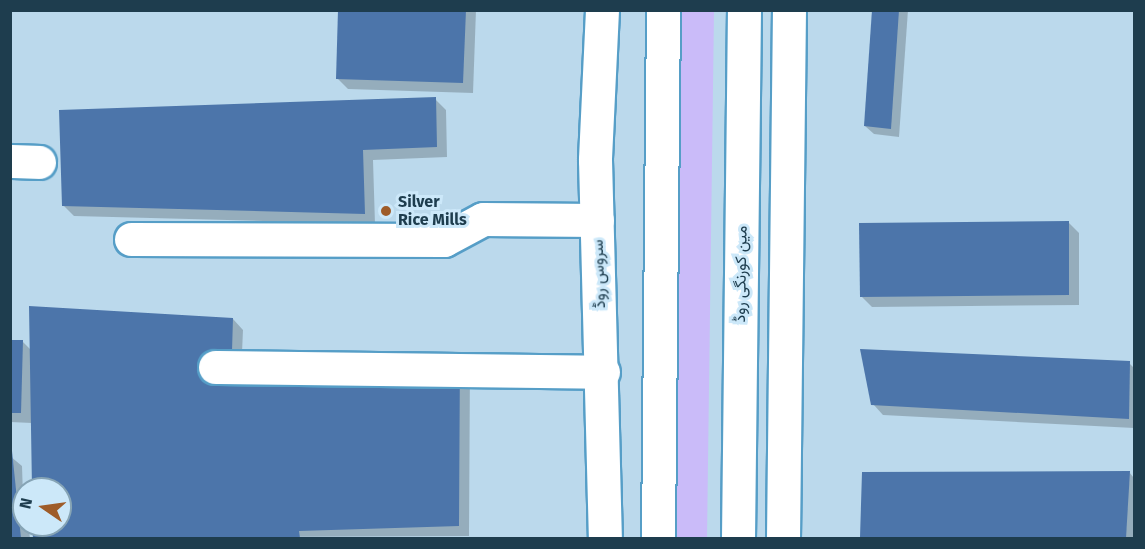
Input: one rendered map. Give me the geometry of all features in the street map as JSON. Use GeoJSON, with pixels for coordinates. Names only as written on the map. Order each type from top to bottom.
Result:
{"type":"FeatureCollection","features":[{"type":"Feature","properties":{"kind":"main road","name":"سروس روڈ"},"geometry":{"type":"LineString","coordinates":[[602,10],[595,160],[603,372],[605,538]]}},
{"type":"Feature","properties":{"kind":"main road"},"geometry":{"type":"LineString","coordinates":[[658,538],[663,10]]}},
{"type":"Feature","properties":{"kind":"main road","name":"مین کورنگی روڈ"},"geometry":{"type":"LineString","coordinates":[[738,538],[744,10]]}},
{"type":"Feature","properties":{"kind":"main road"},"geometry":{"type":"LineString","coordinates":[[783,538],[789,10]]}},
{"type":"Feature","properties":{"kind":"main road"},"geometry":{"type":"LineString","coordinates":[[131,239],[444,240],[483,219],[597,220]]}},
{"type":"Feature","properties":{"kind":"main road"},"geometry":{"type":"LineString","coordinates":[[215,368],[603,372]]}},
{"type":"Feature","properties":{"kind":"shaded area"},"geometry":{"type":"Polygon","coordinates":[[[10,11],[1134,11],[1134,538],[11,538],[10,11]]]}},
{"type":"Feature","properties":{"kind":"shaded area"},"geometry":{"type":"Polygon","coordinates":[[[680,11],[714,11],[707,538],[673,538],[680,11]]]}},
{"type":"Feature","properties":{"kind":"building"},"geometry":{"type":"Polygon","coordinates":[[[338,10],[466,10],[463,83],[336,79],[338,10]]]}},
{"type":"Feature","properties":{"kind":"building"},"geometry":{"type":"Polygon","coordinates":[[[872,10],[899,10],[891,129],[864,126],[872,10]]]}},
{"type":"Feature","properties":{"kind":"building"},"geometry":{"type":"Polygon","coordinates":[[[436,97],[437,147],[363,150],[365,214],[62,206],[59,110],[436,97]]]}},
{"type":"Feature","properties":{"kind":"building"},"geometry":{"type":"Polygon","coordinates":[[[1069,221],[1069,295],[860,297],[859,223],[1069,221]]]}},
{"type":"Feature","properties":{"kind":"building"},"geometry":{"type":"Polygon","coordinates":[[[29,306],[233,318],[232,351],[460,352],[459,526],[299,531],[300,538],[33,538],[72,537],[72,477],[32,477],[29,306]]]}},
{"type":"Feature","properties":{"kind":"building"},"geometry":{"type":"Polygon","coordinates":[[[10,340],[23,340],[21,413],[10,413],[10,340]]]}},
{"type":"Feature","properties":{"kind":"building"},"geometry":{"type":"Polygon","coordinates":[[[860,349],[1130,361],[1129,419],[871,405],[860,349]]]}},
{"type":"Feature","properties":{"kind":"building"},"geometry":{"type":"Polygon","coordinates":[[[10,451],[12,451],[15,477],[12,477],[12,537],[21,538],[10,538],[10,451]]]}},
{"type":"Feature","properties":{"kind":"building"},"geometry":{"type":"Polygon","coordinates":[[[1130,471],[1126,538],[860,538],[862,472],[1130,471]]]}},
{"type":"Feature","properties":{"kind":"place","name":"Silver Rice Mills"},"geometry":{"type":"Point","coordinates":[386,211]}}]}
